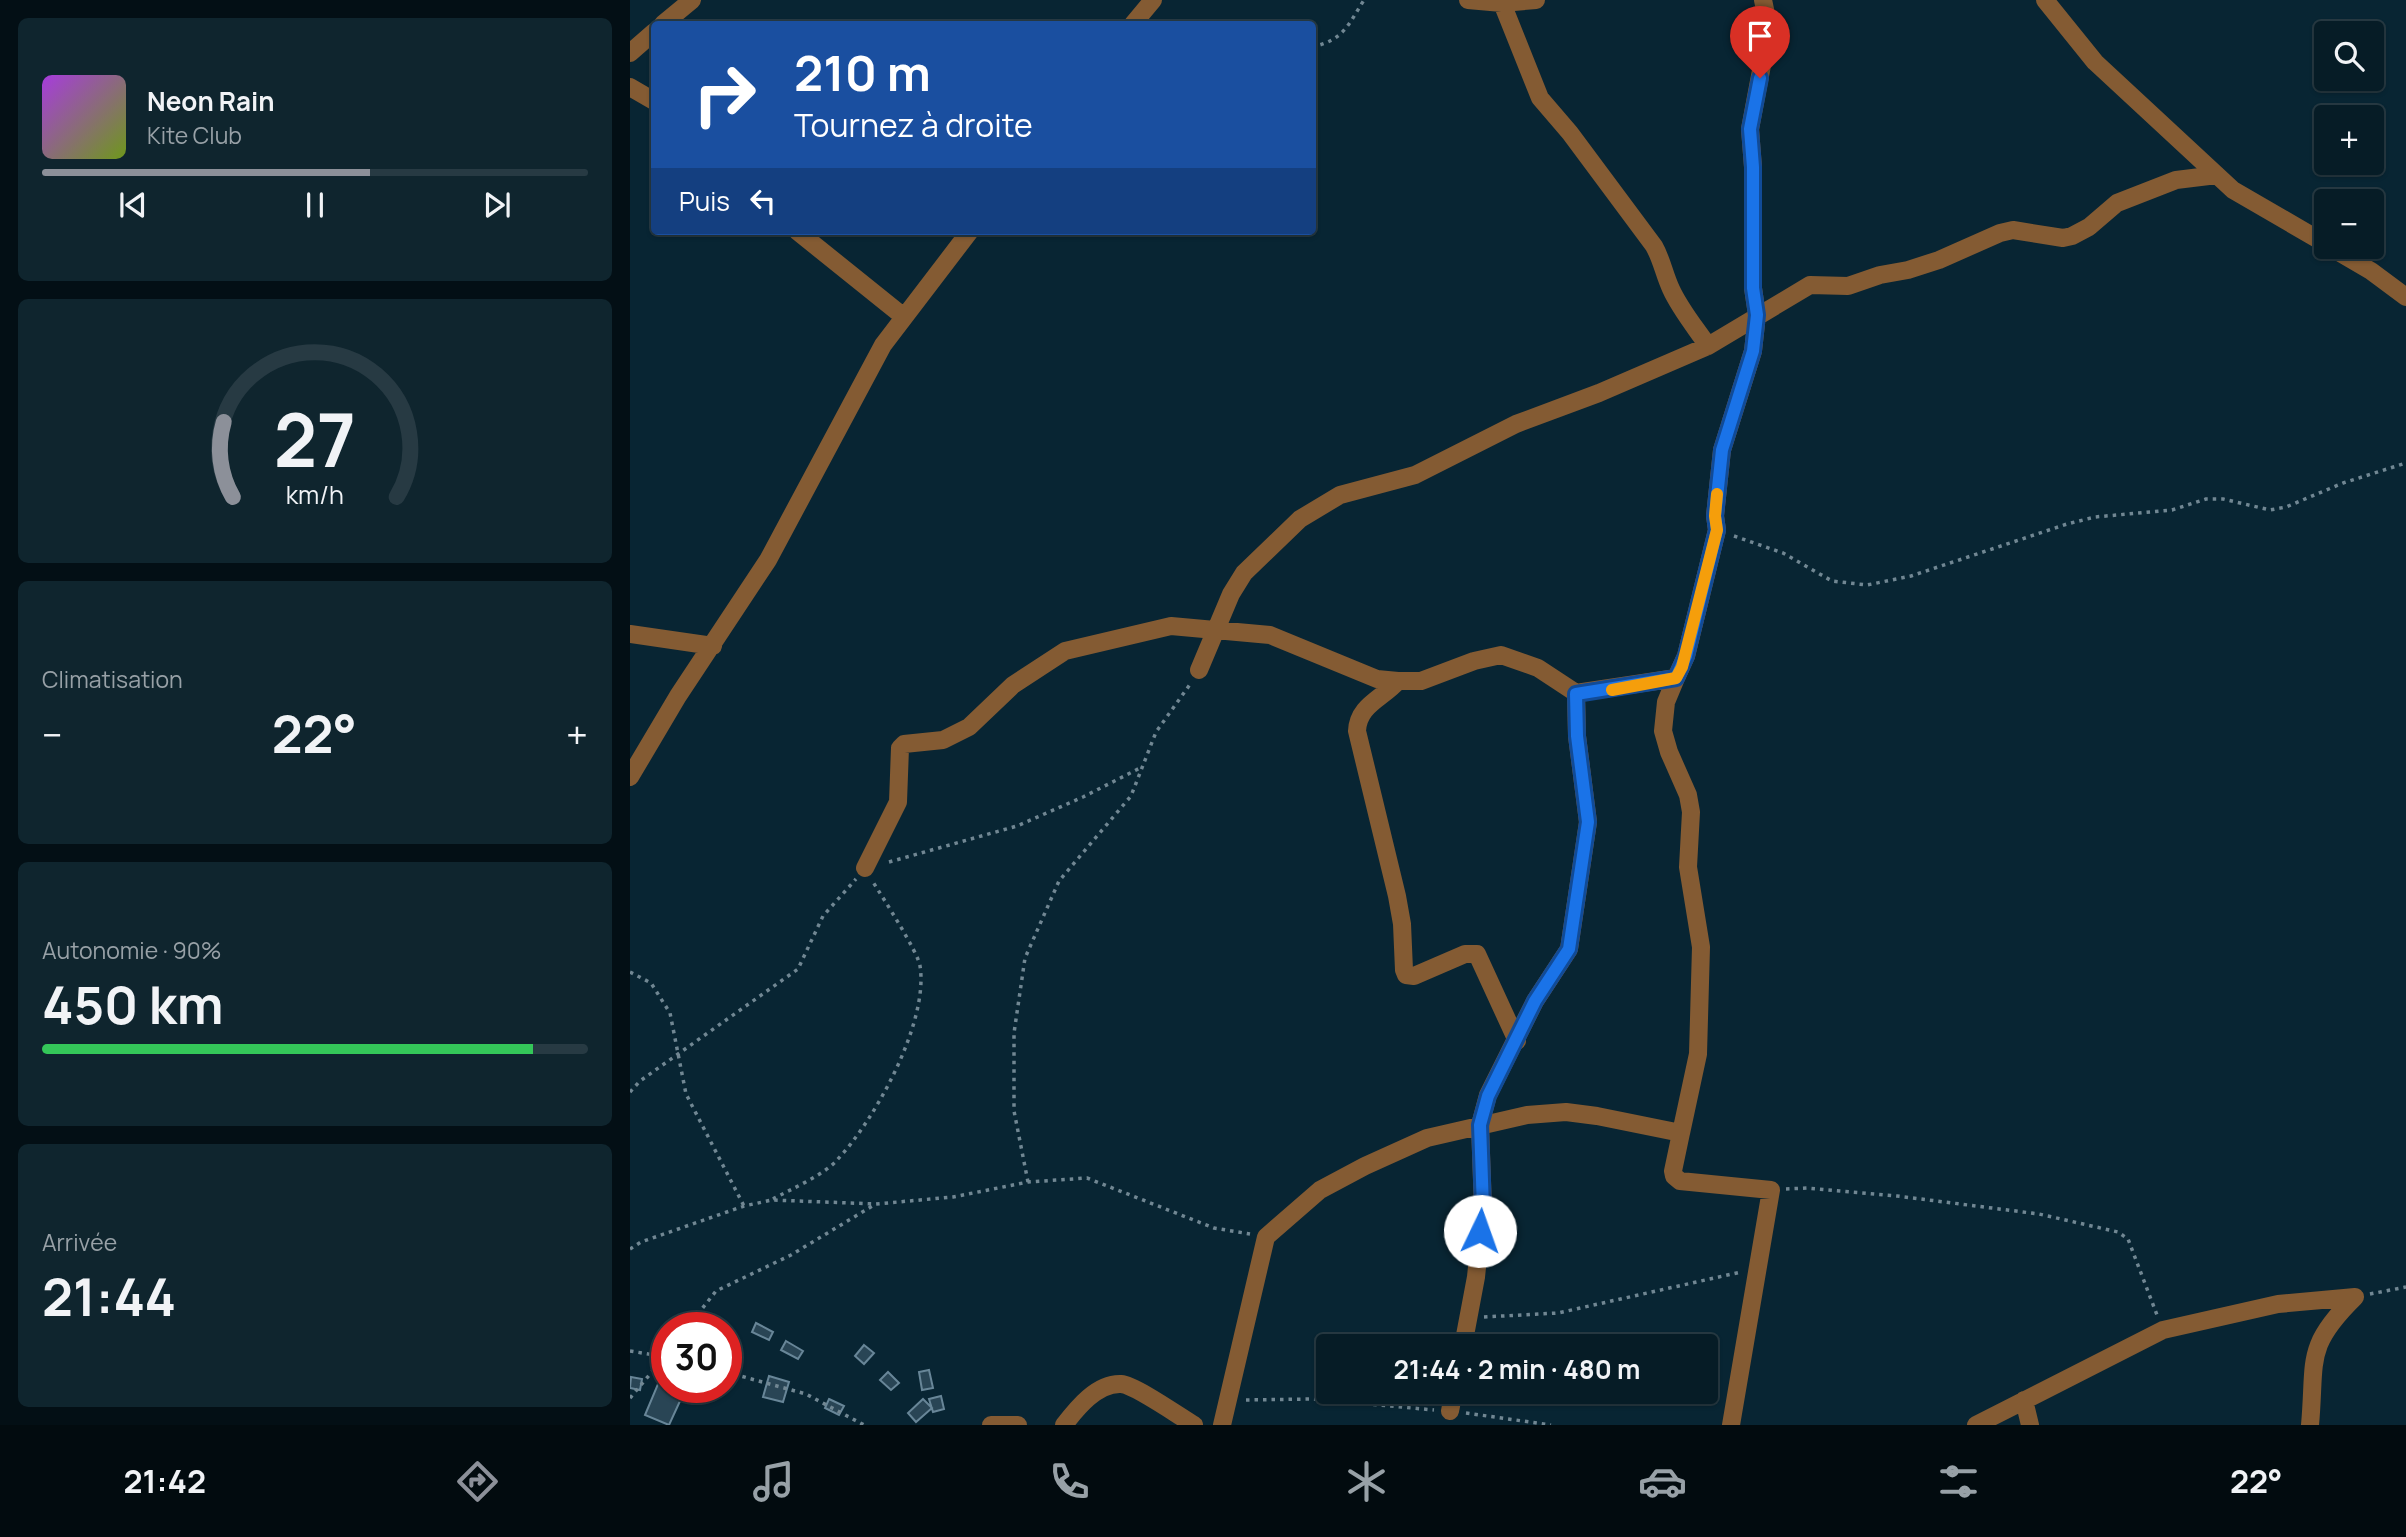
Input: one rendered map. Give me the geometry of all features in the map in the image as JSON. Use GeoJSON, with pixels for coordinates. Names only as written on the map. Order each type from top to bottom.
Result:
{"type":"FeatureCollection","features":[{"type":"Feature","properties":{"kind":"street"},"geometry":{"type":"LineString","coordinates":[[667,21],[692,0]]}},
{"type":"Feature","properties":{"kind":"street"},"geometry":{"type":"LineString","coordinates":[[1136,21],[1153,0]]}},
{"type":"Feature","properties":{"kind":"street"},"geometry":{"type":"LineString","coordinates":[[1468,0],[1502,3],[1536,0]]}},
{"type":"Feature","properties":{"kind":"street"},"geometry":{"type":"LineString","coordinates":[[1731,1425],[1771,1190],[1677,1179],[1673,1171],[1698,1054],[1701,947],[1688,867],[1691,812],[1688,795],[1663,731],[1666,702],[1686,656],[1717,530],[1715,516],[1722,450],[1753,351],[1757,315],[1753,288],[1753,167],[1750,129],[1769,28],[1763,0]]}},
{"type":"Feature","properties":{"kind":"street"},"geometry":{"type":"LineString","coordinates":[[2045,0],[2095,62],[2233,190],[2314,238]]}},
{"type":"Feature","properties":{"kind":"street"},"geometry":{"type":"LineString","coordinates":[[1502,3],[1540,99],[1570,133],[1654,246],[1664,263],[1669,284],[1677,300],[1708,346]]}},
{"type":"Feature","properties":{"kind":"street"},"geometry":{"type":"LineString","coordinates":[[630,53],[651,35]]}},
{"type":"Feature","properties":{"kind":"street"},"geometry":{"type":"LineString","coordinates":[[630,87],[651,98]]}},
{"type":"Feature","properties":{"kind":"street"},"geometry":{"type":"LineString","coordinates":[[1199,670],[1231,594],[1244,573],[1265,550],[1313,510],[1339,495],[1415,475],[1516,424],[1599,393],[1708,346],[1810,285],[1849,286],[1939,260],[2000,233],[2013,230],[2063,238],[2072,236],[2089,227],[2117,203],[2176,180],[2217,175]]}},
{"type":"Feature","properties":{"kind":"street"},"geometry":{"type":"LineString","coordinates":[[802,235],[904,317]]}},
{"type":"Feature","properties":{"kind":"street"},"geometry":{"type":"LineString","coordinates":[[630,777],[678,696],[768,560],[883,345],[968,235]]}},
{"type":"Feature","properties":{"kind":"street"},"geometry":{"type":"LineString","coordinates":[[2350,259],[2406,297]]}},
{"type":"Feature","properties":{"kind":"street"},"geometry":{"type":"LineString","coordinates":[[865,868],[898,802],[900,748],[904,744],[943,740],[969,727],[1013,685],[1065,651],[1171,626],[1270,635],[1377,679],[1421,681],[1501,654],[1538,668],[1576,694],[1676,678]]}},
{"type":"Feature","properties":{"kind":"street"},"geometry":{"type":"LineString","coordinates":[[630,634],[713,646]]}},
{"type":"Feature","properties":{"kind":"street"},"geometry":{"type":"LineString","coordinates":[[1398,681],[1385,695],[1369,703],[1360,714],[1357,731],[1397,896],[1404,970],[1406,975],[1414,976],[1465,954],[1477,954],[1517,1041]]}},
{"type":"Feature","properties":{"kind":"street"},"geometry":{"type":"LineString","coordinates":[[1466,1334],[1483,1208],[1480,1125],[1488,1096],[1535,1001],[1569,949],[1588,822],[1577,736],[1576,694]]}},
{"type":"Feature","properties":{"kind":"street"},"geometry":{"type":"LineString","coordinates":[[1222,1425],[1266,1237],[1320,1190],[1427,1138],[1527,1115],[1566,1112],[1629,1120],[1681,1133]]}},
{"type":"Feature","properties":{"kind":"street"},"geometry":{"type":"LineString","coordinates":[[1976,1425],[2163,1330],[2278,1304],[2355,1297]]}},
{"type":"Feature","properties":{"kind":"street"},"geometry":{"type":"LineString","coordinates":[[2311,1425],[2313,1366],[2320,1337],[2355,1297]]}},
{"type":"Feature","properties":{"kind":"street"},"geometry":{"type":"LineString","coordinates":[[1064,1425],[1079,1406],[1100,1390],[1121,1384],[1194,1425]]}},
{"type":"Feature","properties":{"kind":"street"},"geometry":{"type":"LineString","coordinates":[[2024,1400],[2030,1425]]}},
{"type":"Feature","properties":{"kind":"street"},"geometry":{"type":"LineString","coordinates":[[1450,1411],[1451,1404]]}},
{"type":"Feature","properties":{"kind":"street"},"geometry":{"type":"LineString","coordinates":[[991,1425],[1018,1425]]}},
{"type":"Feature","properties":{"kind":"path"},"geometry":{"type":"LineString","coordinates":[[1316,46],[1330,43],[1341,36],[1364,0]]}},
{"type":"Feature","properties":{"kind":"path"},"geometry":{"type":"LineString","coordinates":[[1717,530],[1783,552],[1832,581],[1867,585],[1911,576],[2095,517],[2172,510],[2206,499],[2223,499],[2270,510],[2286,507],[2343,483],[2406,463]]}},
{"type":"Feature","properties":{"kind":"path"},"geometry":{"type":"LineString","coordinates":[[1028,1182],[1014,1111],[1014,1033],[1025,958],[1059,881],[1131,796],[1156,732],[1199,670]]}},
{"type":"Feature","properties":{"kind":"path"},"geometry":{"type":"LineString","coordinates":[[630,1092],[640,1081],[798,969],[824,916],[865,868],[1017,826],[1142,767]]}},
{"type":"Feature","properties":{"kind":"path"},"geometry":{"type":"LineString","coordinates":[[772,1200],[836,1162],[886,1091],[920,998],[920,964],[865,868]]}},
{"type":"Feature","properties":{"kind":"path"},"geometry":{"type":"LineString","coordinates":[[630,972],[652,984],[670,1013],[686,1094],[744,1206]]}},
{"type":"Feature","properties":{"kind":"path"},"geometry":{"type":"LineString","coordinates":[[630,1249],[641,1242],[744,1206],[772,1200],[876,1204],[953,1197],[1028,1182],[1087,1178],[1214,1227],[1266,1237]]}},
{"type":"Feature","properties":{"kind":"path"},"geometry":{"type":"LineString","coordinates":[[1771,1190],[1807,1188],[1897,1196],[2039,1214],[2118,1232],[2128,1239],[2163,1330]]}},
{"type":"Feature","properties":{"kind":"path"},"geometry":{"type":"LineString","coordinates":[[700,1312],[716,1291],[791,1255],[876,1204]]}},
{"type":"Feature","properties":{"kind":"path"},"geometry":{"type":"LineString","coordinates":[[1469,1318],[1558,1313],[1757,1269]]}},
{"type":"Feature","properties":{"kind":"path"},"geometry":{"type":"LineString","coordinates":[[2355,1297],[2406,1287]]}},
{"type":"Feature","properties":{"kind":"path"},"geometry":{"type":"LineString","coordinates":[[630,1351],[651,1354]]}},
{"type":"Feature","properties":{"kind":"path"},"geometry":{"type":"LineString","coordinates":[[630,1398],[651,1374]]}},
{"type":"Feature","properties":{"kind":"path"},"geometry":{"type":"LineString","coordinates":[[742,1376],[806,1394],[864,1425]]}},
{"type":"Feature","properties":{"kind":"path"},"geometry":{"type":"LineString","coordinates":[[1230,1400],[1313,1399],[1450,1411],[1551,1425]]}},
{"type":"Feature","properties":{"kind":"building"},"geometry":{"type":"Polygon","coordinates":[[[756,1323],[773,1332],[769,1340],[752,1332],[756,1323]]]}},
{"type":"Feature","properties":{"kind":"building"},"geometry":{"type":"Polygon","coordinates":[[[786,1341],[803,1351],[798,1359],[781,1350],[786,1341]]]}},
{"type":"Feature","properties":{"kind":"building"},"geometry":{"type":"Polygon","coordinates":[[[864,1345],[874,1353],[864,1364],[855,1356],[864,1345]]]}},
{"type":"Feature","properties":{"kind":"building"},"geometry":{"type":"Polygon","coordinates":[[[929,1370],[933,1388],[922,1390],[919,1372],[929,1370]]]}},
{"type":"Feature","properties":{"kind":"building"},"geometry":{"type":"Polygon","coordinates":[[[888,1372],[899,1383],[891,1390],[880,1380],[888,1372]]]}},
{"type":"Feature","properties":{"kind":"building"},"geometry":{"type":"Polygon","coordinates":[[[769,1376],[789,1382],[783,1402],[763,1397],[769,1376]]]}},
{"type":"Feature","properties":{"kind":"building"},"geometry":{"type":"Polygon","coordinates":[[[631,1377],[642,1379],[640,1390],[630,1388],[631,1377]]]}},
{"type":"Feature","properties":{"kind":"building"},"geometry":{"type":"Polygon","coordinates":[[[941,1396],[944,1409],[933,1412],[929,1399],[941,1396]]]}},
{"type":"Feature","properties":{"kind":"building"},"geometry":{"type":"Polygon","coordinates":[[[829,1399],[844,1406],[839,1415],[825,1408],[829,1399]]]}},
{"type":"Feature","properties":{"kind":"building"},"geometry":{"type":"Polygon","coordinates":[[[923,1399],[932,1408],[916,1422],[908,1413],[923,1399]]]}},
{"type":"Feature","properties":{"kind":"building"},"geometry":{"type":"Polygon","coordinates":[[[651,1401],[651,1403],[679,1403],[669,1425],[645,1415],[651,1401]]]}},
{"type":"Feature","properties":{"kind":"slow traffic"},"geometry":{"type":"LineString","coordinates":[[1612,690],[1676,678],[1682,667],[1717,530],[1717,494]]}},
{"type":"Feature","properties":{"kind":"route"},"geometry":{"type":"LineString","coordinates":[[1480,1231],[1483,1208],[1480,1125],[1488,1096],[1535,1001],[1569,949],[1588,822],[1587,797],[1577,736],[1576,694],[1615,690],[1676,678],[1686,656],[1717,530],[1715,516],[1722,450],[1753,351],[1757,315],[1753,288],[1753,167],[1750,129],[1760,78]]}}]}
